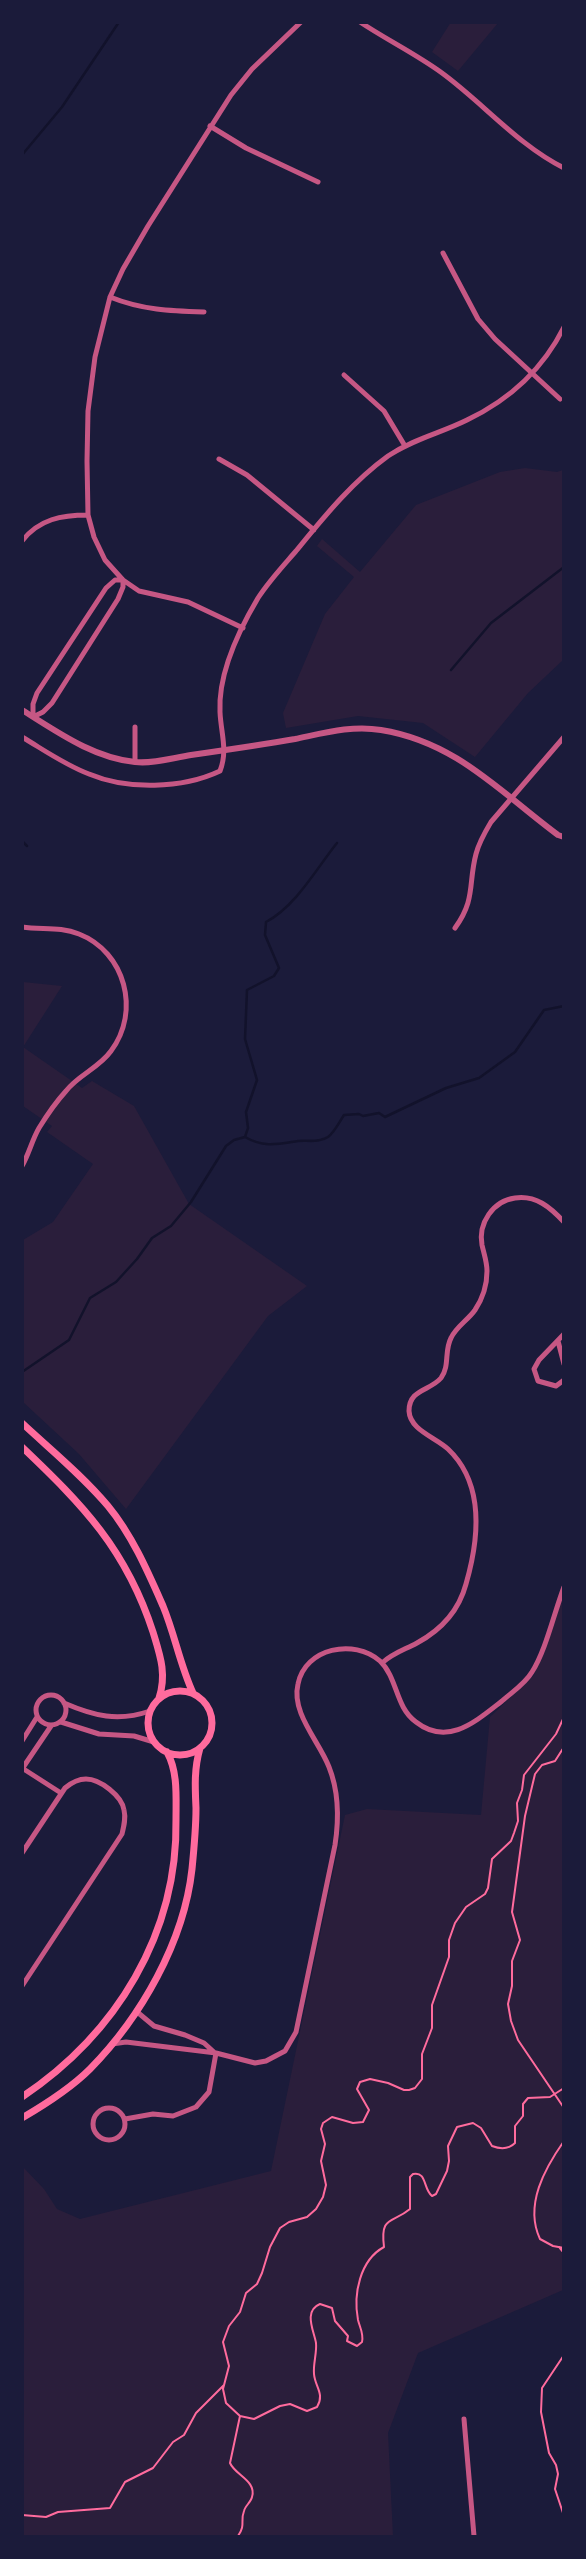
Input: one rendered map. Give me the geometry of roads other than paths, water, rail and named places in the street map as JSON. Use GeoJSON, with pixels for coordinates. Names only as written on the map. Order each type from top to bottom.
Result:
{"type":"FeatureCollection","features":[{"type":"Feature","properties":{"kind":"main road"},"geometry":{"type":"LineString","coordinates":[[22,1423],[102,1500],[125,1531],[163,1607],[182,1669],[192,1693]]}},
{"type":"Feature","properties":{"kind":"main road"},"geometry":{"type":"LineString","coordinates":[[22,1447],[81,1504],[104,1532],[141,1598],[163,1669],[164,1683],[159,1698],[150,1711],[148,1727],[154,1742],[166,1752],[173,1762],[176,1779],[174,1859],[163,1918],[152,1946],[125,1993],[92,2039],[70,2062],[22,2097]]}},
{"type":"Feature","properties":{"kind":"main road"},"geometry":{"type":"LineString","coordinates":[[159,1698],[175,1691],[192,1693],[202,1699],[212,1718],[211,1730],[207,1740],[200,1748],[184,1755],[166,1752]]}},
{"type":"Feature","properties":{"kind":"main road"},"geometry":{"type":"LineString","coordinates":[[22,2118],[67,2088],[89,2070],[112,2044],[136,2011],[172,1942],[186,1900],[194,1838],[194,1774],[200,1748]]}},
{"type":"Feature","properties":{"kind":"street"},"geometry":{"type":"LineString","coordinates":[[243,628],[188,602],[139,590],[123,580],[105,560],[94,537],[88,515],[88,411],[95,357],[110,298],[123,269],[210,126],[252,69],[301,22]]}},
{"type":"Feature","properties":{"kind":"street"},"geometry":{"type":"LineString","coordinates":[[360,22],[443,73],[514,134],[550,161],[564,168]]}},
{"type":"Feature","properties":{"kind":"street"},"geometry":{"type":"LineString","coordinates":[[210,126],[246,148],[318,182]]}},
{"type":"Feature","properties":{"kind":"street"},"geometry":{"type":"LineString","coordinates":[[443,253],[478,319],[495,339],[560,399]]}},
{"type":"Feature","properties":{"kind":"street"},"geometry":{"type":"LineString","coordinates":[[110,298],[134,307],[158,311],[204,312]]}},
{"type":"Feature","properties":{"kind":"street"},"geometry":{"type":"LineString","coordinates":[[22,737],[66,764],[91,775],[142,785],[175,783],[210,776],[220,771],[226,751],[220,711],[222,685],[243,628],[259,598],[314,530],[364,475],[405,446],[467,420],[515,390],[546,358],[564,328]]}},
{"type":"Feature","properties":{"kind":"street"},"geometry":{"type":"LineString","coordinates":[[344,375],[384,411],[405,446]]}},
{"type":"Feature","properties":{"kind":"street"},"geometry":{"type":"LineString","coordinates":[[219,460],[247,475],[314,530]]}},
{"type":"Feature","properties":{"kind":"street"},"geometry":{"type":"LineString","coordinates":[[22,541],[32,529],[50,520],[70,515],[88,515]]}},
{"type":"Feature","properties":{"kind":"street"},"geometry":{"type":"LineString","coordinates":[[33,717],[32,704],[37,693],[106,588],[115,580],[123,580]]}},
{"type":"Feature","properties":{"kind":"street"},"geometry":{"type":"LineString","coordinates":[[33,717],[43,712],[52,703],[118,598],[124,587],[123,580]]}},
{"type":"Feature","properties":{"kind":"street"},"geometry":{"type":"LineString","coordinates":[[22,710],[70,740],[117,758],[135,762],[160,761],[226,751],[345,729],[380,730],[415,738],[448,752],[543,824],[564,837]]}},
{"type":"Feature","properties":{"kind":"street"},"geometry":{"type":"LineString","coordinates":[[135,727],[135,762]]}},
{"type":"Feature","properties":{"kind":"street"},"geometry":{"type":"LineString","coordinates":[[455,928],[464,915],[470,899],[475,856],[481,838],[491,822],[564,737]]}},
{"type":"Feature","properties":{"kind":"street"},"geometry":{"type":"LineString","coordinates":[[22,927],[62,929],[87,938],[100,947],[112,960],[121,977],[126,994],[125,1019],[116,1044],[100,1064],[71,1084],[44,1121],[22,1166]]}},
{"type":"Feature","properties":{"kind":"street"},"geometry":{"type":"LineString","coordinates":[[382,1663],[395,1652],[430,1636],[442,1625],[460,1600],[468,1575],[477,1518],[471,1485],[461,1466],[448,1450],[413,1423],[409,1408],[415,1395],[436,1382],[443,1375],[451,1337],[474,1311],[484,1294],[487,1270],[482,1237],[485,1221],[496,1206],[524,1197],[543,1203],[564,1222]]}},
{"type":"Feature","properties":{"kind":"street"},"geometry":{"type":"LineString","coordinates":[[564,1334],[538,1360],[534,1369],[538,1381],[548,1385],[556,1386],[564,1380]]}},
{"type":"Feature","properties":{"kind":"street"},"geometry":{"type":"LineString","coordinates":[[558,1340],[564,1364]]}},
{"type":"Feature","properties":{"kind":"street"},"geometry":{"type":"LineString","coordinates":[[112,2044],[126,2042],[216,2053],[254,2063],[266,2061],[285,2050],[296,2032],[335,1845],[338,1820],[336,1794],[330,1769],[298,1705],[297,1690],[300,1676],[314,1658],[334,1649],[364,1652],[382,1663],[388,1672],[401,1704],[415,1722],[423,1727],[441,1732],[464,1729],[528,1678],[536,1664],[564,1588]]}},
{"type":"Feature","properties":{"kind":"street"},"geometry":{"type":"LineString","coordinates":[[22,1741],[37,1717],[37,1704],[44,1697],[58,1696],[64,1703],[66,1711],[61,1722]]}},
{"type":"Feature","properties":{"kind":"street"},"geometry":{"type":"LineString","coordinates":[[64,1703],[85,1711],[122,1718],[150,1711]]}},
{"type":"Feature","properties":{"kind":"street"},"geometry":{"type":"LineString","coordinates":[[37,1717],[43,1724],[51,1726]]}},
{"type":"Feature","properties":{"kind":"street"},"geometry":{"type":"LineString","coordinates":[[61,1793],[23,1768],[51,1726],[61,1722],[99,1734],[134,1736],[154,1742]]}},
{"type":"Feature","properties":{"kind":"street"},"geometry":{"type":"LineString","coordinates":[[22,1853],[61,1793],[71,1783],[88,1779],[99,1784],[110,1790],[119,1799],[124,1808],[125,1823],[122,1834],[22,1986]]}},
{"type":"Feature","properties":{"kind":"street"},"geometry":{"type":"LineString","coordinates":[[136,2011],[154,2026],[204,2043],[216,2053]]}},
{"type":"Feature","properties":{"kind":"street"},"geometry":{"type":"LineString","coordinates":[[125,2119],[153,2114],[173,2116],[196,2107],[209,2092],[216,2053]]}},
{"type":"Feature","properties":{"kind":"street"},"geometry":{"type":"LineString","coordinates":[[114,2108],[119,2110],[125,2119],[125,2130],[114,2140],[104,2139],[94,2128],[94,2116],[102,2109],[114,2108]]}},
{"type":"Feature","properties":{"kind":"street"},"geometry":{"type":"LineString","coordinates":[[464,2420],[474,2536]]}},
{"type":"Feature","properties":{"kind":"waterway"},"geometry":{"type":"LineString","coordinates":[[22,155],[62,107],[119,22]]}},
{"type":"Feature","properties":{"kind":"waterway"},"geometry":{"type":"LineString","coordinates":[[451,670],[491,623],[564,567]]}},
{"type":"Feature","properties":{"kind":"waterway"},"geometry":{"type":"LineString","coordinates":[[22,841],[27,846]]}},
{"type":"Feature","properties":{"kind":"waterway"},"geometry":{"type":"LineString","coordinates":[[22,1372],[69,1340],[90,1298],[116,1282],[137,1259],[152,1238],[171,1226],[191,1202],[226,1146],[234,1140],[245,1137],[248,1128],[246,1112],[257,1080],[245,1039],[247,990],[274,976],[279,968],[265,935],[266,922],[287,907],[296,897],[337,843]]}},
{"type":"Feature","properties":{"kind":"waterway"},"geometry":{"type":"LineString","coordinates":[[245,1137],[265,1144],[317,1141],[330,1135],[344,1115],[359,1114],[363,1116],[379,1113],[385,1117],[446,1088],[479,1078],[515,1052],[544,1010],[564,1006]]}}]}
